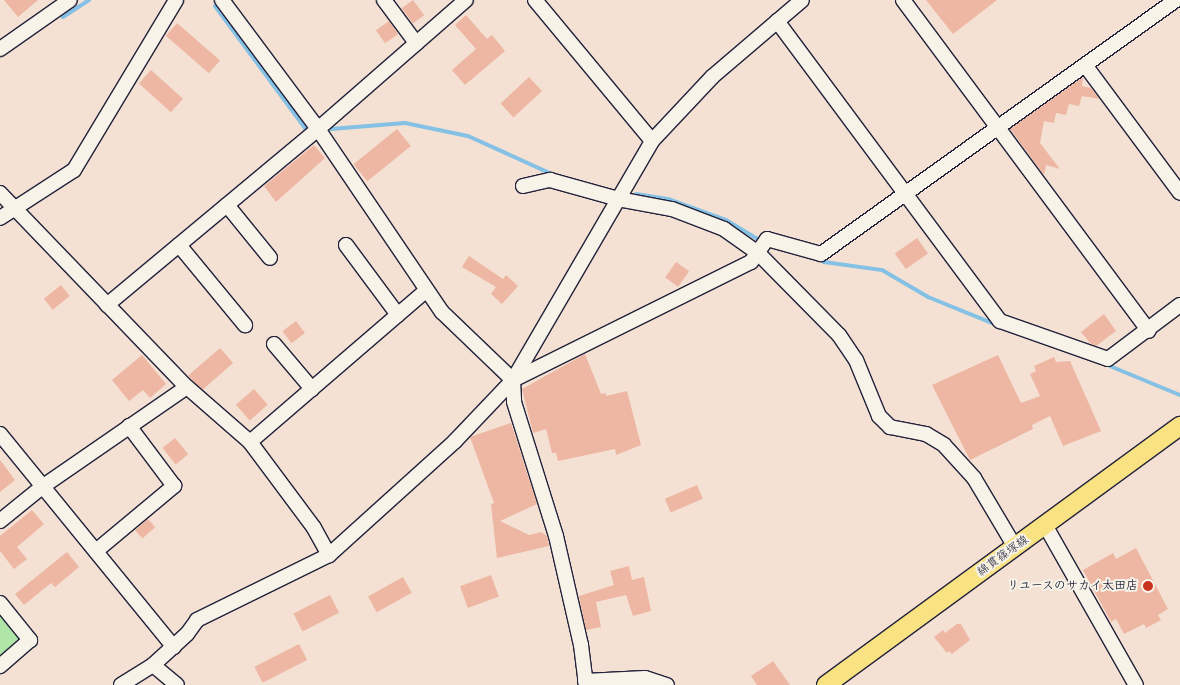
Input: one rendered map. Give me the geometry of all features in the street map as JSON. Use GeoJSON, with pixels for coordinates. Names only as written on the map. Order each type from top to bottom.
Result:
{"type":"FeatureCollection","features":[{"type":"Feature","properties":{"kind":"main road","name":"綿貫篠塚線"},"geometry":{"type":"LineString","coordinates":[[826,685],[1180,426]]}},
{"type":"Feature","properties":{"kind":"street"},"geometry":{"type":"LineString","coordinates":[[0,218],[15,211],[74,170],[176,0]]}},
{"type":"Feature","properties":{"kind":"street"},"geometry":{"type":"LineString","coordinates":[[222,0],[318,129],[442,312],[513,380],[514,402],[556,536],[581,645],[585,683],[645,678],[667,685]]}},
{"type":"Feature","properties":{"kind":"street"},"geometry":{"type":"LineString","coordinates":[[384,0],[416,43]]}},
{"type":"Feature","properties":{"kind":"street"},"geometry":{"type":"LineString","coordinates":[[107,305],[318,129],[466,0]]}},
{"type":"Feature","properties":{"kind":"street"},"geometry":{"type":"LineString","coordinates":[[535,0],[652,141]]}},
{"type":"Feature","properties":{"kind":"street"},"geometry":{"type":"LineString","coordinates":[[121,685],[153,665],[174,647],[197,620],[329,555],[455,441],[513,380],[652,141],[712,77],[802,0]]}},
{"type":"Feature","properties":{"kind":"street"},"geometry":{"type":"LineString","coordinates":[[902,0],[1148,330]]}},
{"type":"Feature","properties":{"kind":"street"},"geometry":{"type":"LineString","coordinates":[[513,380],[751,262],[768,239],[821,254],[1176,0],[1180,5]]}},
{"type":"Feature","properties":{"kind":"street"},"geometry":{"type":"LineString","coordinates":[[0,49],[67,1]]}},
{"type":"Feature","properties":{"kind":"street"},"geometry":{"type":"LineString","coordinates":[[777,21],[1000,321],[1108,358],[1179,309]]}},
{"type":"Feature","properties":{"kind":"street"},"geometry":{"type":"LineString","coordinates":[[1085,65],[1180,193]]}},
{"type":"Feature","properties":{"kind":"street"},"geometry":{"type":"LineString","coordinates":[[523,186],[550,180],[618,199],[672,209],[724,230],[758,253],[839,336],[856,360],[879,416],[890,428],[926,434],[944,445],[974,478],[1015,547]]}},
{"type":"Feature","properties":{"kind":"street"},"geometry":{"type":"LineString","coordinates":[[0,193],[15,211],[187,387],[250,442],[314,528],[329,555]]}},
{"type":"Feature","properties":{"kind":"street"},"geometry":{"type":"LineString","coordinates":[[227,205],[270,258]]}},
{"type":"Feature","properties":{"kind":"street"},"geometry":{"type":"LineString","coordinates":[[346,244],[398,315]]}},
{"type":"Feature","properties":{"kind":"street"},"geometry":{"type":"LineString","coordinates":[[179,245],[245,325]]}},
{"type":"Feature","properties":{"kind":"street"},"geometry":{"type":"LineString","coordinates":[[250,442],[427,290]]}},
{"type":"Feature","properties":{"kind":"street"},"geometry":{"type":"LineString","coordinates":[[274,344],[312,389]]}},
{"type":"Feature","properties":{"kind":"street"},"geometry":{"type":"LineString","coordinates":[[0,521],[42,487],[187,387]]}},
{"type":"Feature","properties":{"kind":"street"},"geometry":{"type":"LineString","coordinates":[[96,551],[174,486],[128,426]]}},
{"type":"Feature","properties":{"kind":"street"},"geometry":{"type":"LineString","coordinates":[[0,434],[174,647]]}},
{"type":"Feature","properties":{"kind":"street"},"geometry":{"type":"LineString","coordinates":[[1045,525],[1136,685]]}},
{"type":"Feature","properties":{"kind":"street"},"geometry":{"type":"LineString","coordinates":[[0,603],[30,640],[0,666]]}},
{"type":"Feature","properties":{"kind":"street"},"geometry":{"type":"LineString","coordinates":[[153,665],[177,685]]}},
{"type":"Feature","properties":{"kind":"green space"},"geometry":{"type":"Polygon","coordinates":[[[0,613],[23,643],[0,662],[0,613]]]}},
{"type":"Feature","properties":{"kind":"building"},"geometry":{"type":"Polygon","coordinates":[[[4,0],[38,0],[18,17],[4,0]]]}},
{"type":"Feature","properties":{"kind":"building"},"geometry":{"type":"Polygon","coordinates":[[[413,0],[424,15],[413,24],[402,8],[413,0]]]}},
{"type":"Feature","properties":{"kind":"building"},"geometry":{"type":"Polygon","coordinates":[[[926,0],[997,0],[953,34],[926,0]]]}},
{"type":"Feature","properties":{"kind":"building"},"geometry":{"type":"Polygon","coordinates":[[[466,15],[487,39],[492,35],[505,51],[465,85],[452,70],[476,49],[455,25],[466,15]]]}},
{"type":"Feature","properties":{"kind":"building"},"geometry":{"type":"Polygon","coordinates":[[[389,21],[398,34],[385,43],[376,30],[389,21]]]}},
{"type":"Feature","properties":{"kind":"building"},"geometry":{"type":"Polygon","coordinates":[[[177,23],[220,60],[209,73],[166,36],[177,23]]]}},
{"type":"Feature","properties":{"kind":"building"},"geometry":{"type":"Polygon","coordinates":[[[151,70],[183,99],[171,112],[139,83],[151,70]]]}},
{"type":"Feature","properties":{"kind":"building"},"geometry":{"type":"Polygon","coordinates":[[[529,77],[542,91],[513,117],[500,104],[529,77]]]}},
{"type":"Feature","properties":{"kind":"building"},"geometry":{"type":"Polygon","coordinates":[[[1083,77],[1082,86],[1091,88],[1100,99],[1082,96],[1079,106],[1069,104],[1066,115],[1056,113],[1054,123],[1044,121],[1040,143],[1060,169],[1046,165],[1044,175],[1010,129],[1083,77]]]}},
{"type":"Feature","properties":{"kind":"building"},"geometry":{"type":"Polygon","coordinates":[[[397,129],[411,146],[367,181],[353,164],[397,129]]]}},
{"type":"Feature","properties":{"kind":"building"},"geometry":{"type":"Polygon","coordinates":[[[314,145],[325,158],[276,202],[264,186],[314,145]]]}},
{"type":"Feature","properties":{"kind":"building"},"geometry":{"type":"Polygon","coordinates":[[[917,238],[928,254],[906,269],[895,253],[917,238]]]}},
{"type":"Feature","properties":{"kind":"building"},"geometry":{"type":"Polygon","coordinates":[[[469,256],[503,279],[506,275],[518,286],[502,304],[491,294],[496,287],[462,267],[469,256]]]}},
{"type":"Feature","properties":{"kind":"building"},"geometry":{"type":"Polygon","coordinates":[[[676,262],[689,271],[678,287],[665,278],[676,262]]]}},
{"type":"Feature","properties":{"kind":"building"},"geometry":{"type":"Polygon","coordinates":[[[61,285],[70,296],[53,310],[44,299],[61,285]]]}},
{"type":"Feature","properties":{"kind":"building"},"geometry":{"type":"Polygon","coordinates":[[[1104,314],[1116,331],[1096,346],[1090,343],[1081,332],[1104,314]]]}},
{"type":"Feature","properties":{"kind":"building"},"geometry":{"type":"Polygon","coordinates":[[[296,321],[305,333],[291,343],[282,331],[296,321]]]}},
{"type":"Feature","properties":{"kind":"building"},"geometry":{"type":"Polygon","coordinates":[[[220,348],[233,363],[201,391],[188,376],[220,348]]]}},
{"type":"Feature","properties":{"kind":"building"},"geometry":{"type":"Polygon","coordinates":[[[585,354],[601,394],[606,393],[606,396],[627,391],[641,445],[616,455],[615,449],[558,461],[556,453],[552,453],[546,429],[533,433],[522,389],[585,354]]]}},
{"type":"Feature","properties":{"kind":"building"},"geometry":{"type":"Polygon","coordinates":[[[142,355],[166,384],[150,398],[143,390],[129,401],[112,380],[142,355]]]}},
{"type":"Feature","properties":{"kind":"building"},"geometry":{"type":"Polygon","coordinates":[[[998,355],[1021,403],[1040,396],[1030,374],[1036,371],[1034,366],[1054,357],[1056,362],[1070,361],[1101,431],[1063,446],[1050,416],[1032,425],[1033,429],[970,460],[932,385],[998,355]]]}},
{"type":"Feature","properties":{"kind":"building"},"geometry":{"type":"Polygon","coordinates":[[[254,389],[268,405],[250,421],[236,405],[254,389]]]}},
{"type":"Feature","properties":{"kind":"building"},"geometry":{"type":"Polygon","coordinates":[[[511,423],[537,504],[500,521],[529,535],[541,532],[547,536],[549,546],[497,558],[491,504],[494,503],[470,437],[511,423]]]}},
{"type":"Feature","properties":{"kind":"building"},"geometry":{"type":"Polygon","coordinates":[[[175,438],[188,454],[176,464],[163,448],[175,438]]]}},
{"type":"Feature","properties":{"kind":"building"},"geometry":{"type":"Polygon","coordinates":[[[0,460],[15,480],[0,492],[0,460]]]}},
{"type":"Feature","properties":{"kind":"building"},"geometry":{"type":"Polygon","coordinates":[[[697,485],[703,499],[671,512],[665,499],[697,485]]]}},
{"type":"Feature","properties":{"kind":"building"},"geometry":{"type":"Polygon","coordinates":[[[32,510],[44,524],[17,547],[27,559],[14,569],[0,551],[0,536],[32,510]]]}},
{"type":"Feature","properties":{"kind":"building"},"geometry":{"type":"Polygon","coordinates":[[[148,519],[155,527],[142,538],[135,530],[148,519]]]}},
{"type":"Feature","properties":{"kind":"building"},"geometry":{"type":"Polygon","coordinates":[[[1136,548],[1168,609],[1158,615],[1161,620],[1146,628],[1144,624],[1124,634],[1116,619],[1111,622],[1083,570],[1113,553],[1116,559],[1136,548]]]}},
{"type":"Feature","properties":{"kind":"building"},"geometry":{"type":"Polygon","coordinates":[[[67,552],[79,567],[55,587],[51,583],[24,605],[15,594],[67,552]]]}},
{"type":"Feature","properties":{"kind":"building"},"geometry":{"type":"Polygon","coordinates":[[[629,566],[632,580],[644,577],[651,611],[633,616],[626,595],[596,602],[601,627],[586,630],[579,596],[614,585],[610,571],[629,566]]]}},
{"type":"Feature","properties":{"kind":"building"},"geometry":{"type":"Polygon","coordinates":[[[491,575],[499,597],[468,608],[460,586],[491,575]]]}},
{"type":"Feature","properties":{"kind":"building"},"geometry":{"type":"Polygon","coordinates":[[[403,577],[412,593],[377,612],[368,596],[403,577]]]}},
{"type":"Feature","properties":{"kind":"building"},"geometry":{"type":"Polygon","coordinates":[[[330,595],[339,613],[303,631],[293,614],[330,595]]]}},
{"type":"Feature","properties":{"kind":"building"},"geometry":{"type":"Polygon","coordinates":[[[957,624],[961,624],[970,640],[952,654],[949,651],[947,653],[934,637],[943,630],[945,633],[957,624]]]}},
{"type":"Feature","properties":{"kind":"building"},"geometry":{"type":"Polygon","coordinates":[[[299,644],[307,660],[263,683],[254,667],[299,644]]]}},
{"type":"Feature","properties":{"kind":"building"},"geometry":{"type":"Polygon","coordinates":[[[773,661],[790,685],[757,685],[751,676],[773,661]]]}},
{"type":"Feature","properties":{"kind":"waterway"},"geometry":{"type":"LineString","coordinates":[[59,12],[63,17],[89,0]]}},
{"type":"Feature","properties":{"kind":"waterway"},"geometry":{"type":"LineString","coordinates":[[215,6],[308,132]]}},
{"type":"Feature","properties":{"kind":"waterway"},"geometry":{"type":"LineString","coordinates":[[331,129],[405,123],[468,136],[554,175]]}},
{"type":"Feature","properties":{"kind":"waterway"},"geometry":{"type":"LineString","coordinates":[[636,194],[668,199],[726,220],[761,241]]}},
{"type":"Feature","properties":{"kind":"waterway"},"geometry":{"type":"LineString","coordinates":[[819,258],[824,262],[882,270],[928,297],[997,325]]}},
{"type":"Feature","properties":{"kind":"waterway"},"geometry":{"type":"LineString","coordinates":[[1105,364],[1180,395]]}},
{"type":"Feature","properties":{"kind":"place","name":"リユースのサカイ太田店"},"geometry":{"type":"Point","coordinates":[1148,586]}}]}
